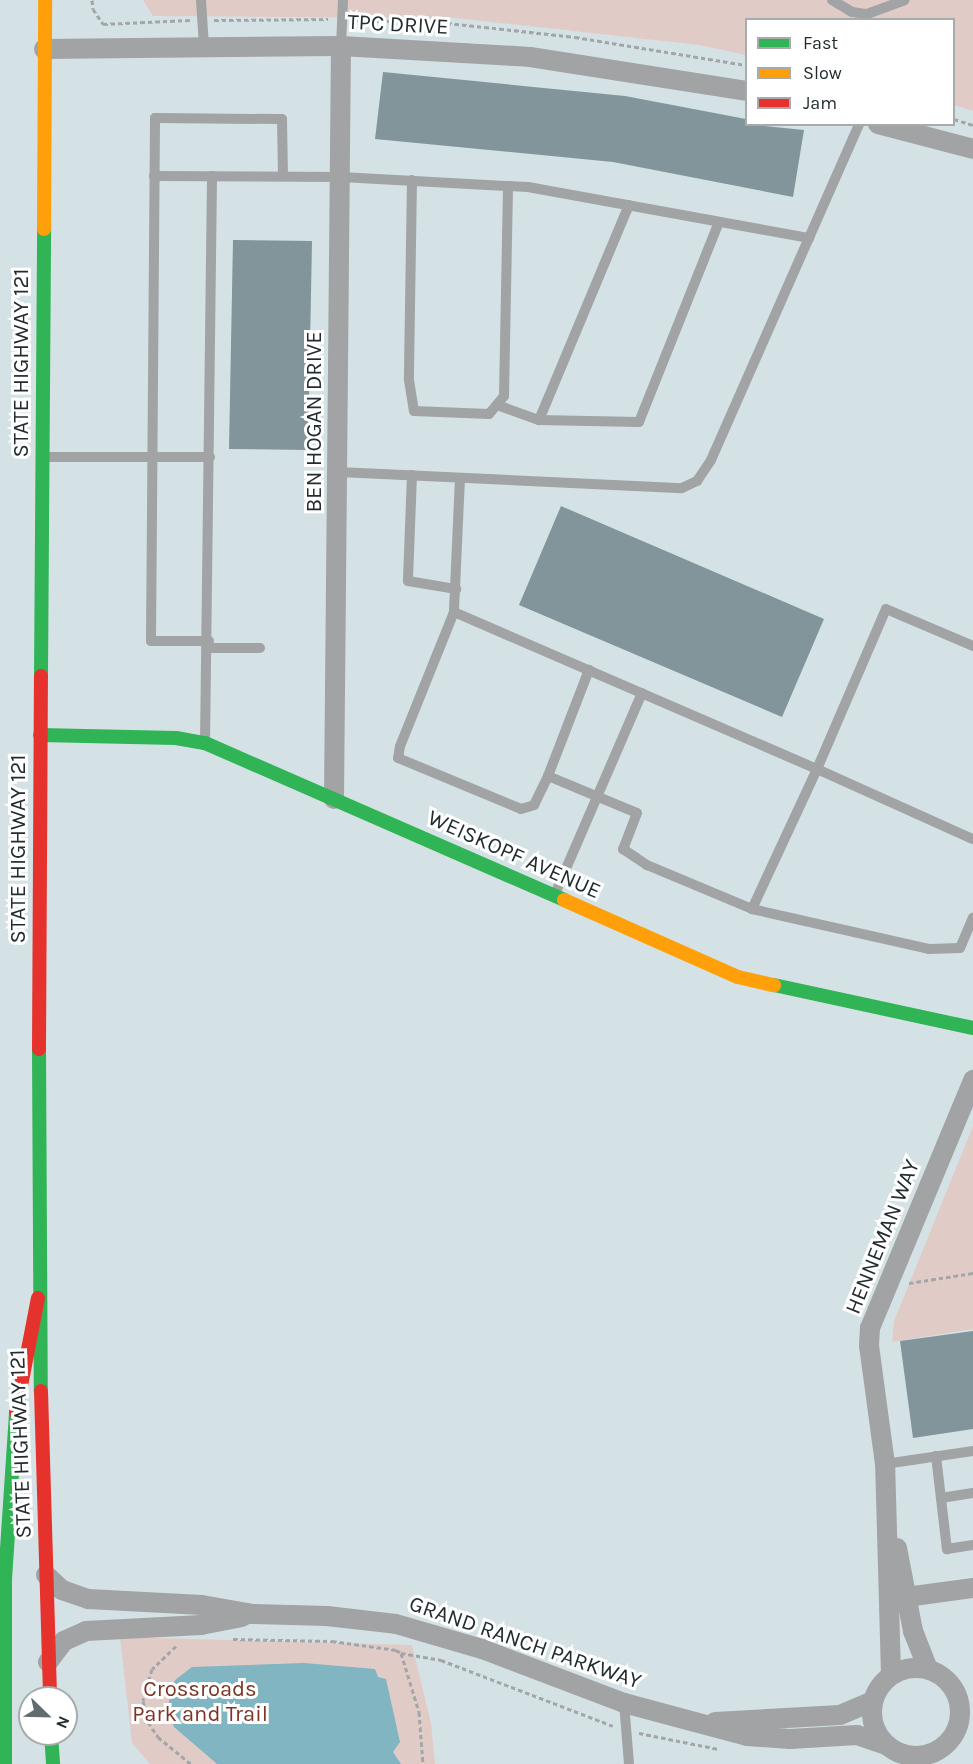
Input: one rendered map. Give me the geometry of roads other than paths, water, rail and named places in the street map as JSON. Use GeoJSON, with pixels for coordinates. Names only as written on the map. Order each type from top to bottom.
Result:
{"type":"FeatureCollection","features":[{"type":"Feature","properties":{"kind":"main road","name":"STATE HIGHWAY 121"},"geometry":{"type":"LineString","coordinates":[[45,0],[38,1298],[49,1686]]}},
{"type":"Feature","properties":{"kind":"main road","name":"WEISKOPF AVENUE"},"geometry":{"type":"LineString","coordinates":[[40,735],[177,738],[205,743],[738,977],[973,1028]]}},
{"type":"Feature","properties":{"kind":"main road"},"geometry":{"type":"LineString","coordinates":[[5,1764],[5,1579],[15,1416],[38,1298]]}},
{"type":"Feature","properties":{"kind":"main road"},"geometry":{"type":"LineString","coordinates":[[51,1746],[52,1764]]}},
{"type":"Feature","properties":{"kind":"street","name":"TPC DRIVE"},"geometry":{"type":"LineString","coordinates":[[44,49],[341,46],[530,57],[745,91]]}},
{"type":"Feature","properties":{"kind":"street","name":"BEN HOGAN DRIVE"},"geometry":{"type":"LineString","coordinates":[[334,799],[339,472],[341,46]]}},
{"type":"Feature","properties":{"kind":"street"},"geometry":{"type":"LineString","coordinates":[[886,126],[973,149]]}},
{"type":"Feature","properties":{"kind":"street","name":"HENNEMAN WAY"},"geometry":{"type":"LineString","coordinates":[[891,1676],[885,1464],[869,1346],[870,1328],[973,1080]]}},
{"type":"Feature","properties":{"kind":"street","name":"HENNEMAN WAY"},"geometry":{"type":"LineString","coordinates":[[886,1489],[913,1631],[928,1669]]}},
{"type":"Feature","properties":{"kind":"street","name":"GRAND RANCH PARKWAY"},"geometry":{"type":"LineString","coordinates":[[46,1575],[62,1590],[78,1597],[202,1605],[253,1614],[352,1617],[412,1628],[624,1703],[709,1723],[747,1736],[790,1739],[857,1735],[886,1745]]}},
{"type":"Feature","properties":{"kind":"street"},"geometry":{"type":"LineString","coordinates":[[906,1597],[973,1588]]}},
{"type":"Feature","properties":{"kind":"street","name":"GRAND RANCH PARKWAY"},"geometry":{"type":"LineString","coordinates":[[48,1662],[64,1641],[86,1631],[201,1625],[253,1614]]}},
{"type":"Feature","properties":{"kind":"street"},"geometry":{"type":"LineString","coordinates":[[951,1685],[967,1721],[938,1756],[930,1754],[904,1759],[886,1745],[873,1725],[873,1701],[891,1676],[902,1670],[928,1669],[951,1685],[973,1690]]}},
{"type":"Feature","properties":{"kind":"street","name":"GRAND RANCH PARKWAY"},"geometry":{"type":"LineString","coordinates":[[709,1723],[840,1716],[873,1701]]}},
{"type":"Feature","properties":{"kind":"lane"},"geometry":{"type":"LineString","coordinates":[[201,0],[204,47]]}},
{"type":"Feature","properties":{"kind":"lane"},"geometry":{"type":"LineString","coordinates":[[341,46],[343,0]]}},
{"type":"Feature","properties":{"kind":"lane"},"geometry":{"type":"LineString","coordinates":[[832,0],[852,12],[867,14],[905,0]]}},
{"type":"Feature","properties":{"kind":"lane"},"geometry":{"type":"LineString","coordinates":[[260,648],[151,641],[155,118],[282,119],[283,176]]}},
{"type":"Feature","properties":{"kind":"lane"},"geometry":{"type":"LineString","coordinates":[[339,472],[682,488],[697,481],[711,460],[858,126]]}},
{"type":"Feature","properties":{"kind":"lane"},"geometry":{"type":"LineString","coordinates":[[154,176],[341,177],[508,186],[809,238]]}},
{"type":"Feature","properties":{"kind":"lane"},"geometry":{"type":"LineString","coordinates":[[205,743],[209,645],[212,176]]}},
{"type":"Feature","properties":{"kind":"lane"},"geometry":{"type":"LineString","coordinates":[[412,180],[409,380],[414,411],[489,414],[504,396],[508,186]]}},
{"type":"Feature","properties":{"kind":"lane"},"geometry":{"type":"LineString","coordinates":[[539,420],[628,205]]}},
{"type":"Feature","properties":{"kind":"lane"},"geometry":{"type":"LineString","coordinates":[[496,405],[539,420],[639,422],[719,222]]}},
{"type":"Feature","properties":{"kind":"lane"},"geometry":{"type":"LineString","coordinates":[[42,457],[210,457]]}},
{"type":"Feature","properties":{"kind":"lane"},"geometry":{"type":"LineString","coordinates":[[412,475],[408,581],[456,589]]}},
{"type":"Feature","properties":{"kind":"lane"},"geometry":{"type":"LineString","coordinates":[[460,478],[454,612],[400,746],[398,758],[521,809],[534,805],[548,777],[589,670]]}},
{"type":"Feature","properties":{"kind":"lane"},"geometry":{"type":"LineString","coordinates":[[752,909],[817,769],[886,609],[973,646]]}},
{"type":"Feature","properties":{"kind":"lane"},"geometry":{"type":"LineString","coordinates":[[454,612],[973,839]]}},
{"type":"Feature","properties":{"kind":"lane"},"geometry":{"type":"LineString","coordinates":[[554,896],[642,693]]}},
{"type":"Feature","properties":{"kind":"lane"},"geometry":{"type":"LineString","coordinates":[[548,777],[637,813],[623,849],[647,865],[752,909],[929,949],[960,948],[973,918]]}},
{"type":"Feature","properties":{"kind":"lane"},"geometry":{"type":"LineString","coordinates":[[885,1464],[973,1451]]}},
{"type":"Feature","properties":{"kind":"lane"},"geometry":{"type":"LineString","coordinates":[[936,1456],[947,1549],[973,1545]]}},
{"type":"Feature","properties":{"kind":"lane"},"geometry":{"type":"LineString","coordinates":[[941,1498],[973,1493]]}},
{"type":"Feature","properties":{"kind":"lane"},"geometry":{"type":"LineString","coordinates":[[624,1703],[630,1764]]}},
{"type":"Feature","properties":{"kind":"water"},"geometry":{"type":"Polygon","coordinates":[[[304,1663],[375,1669],[378,1677],[386,1679],[400,1742],[393,1752],[401,1764],[217,1764],[174,1727],[168,1712],[170,1691],[175,1680],[192,1667],[304,1663]]]}},
{"type":"Feature","properties":{"kind":"park label","name":"Crossroads Park and Trail"},"geometry":{"type":"Point","coordinates":[200,1702]}}]}
